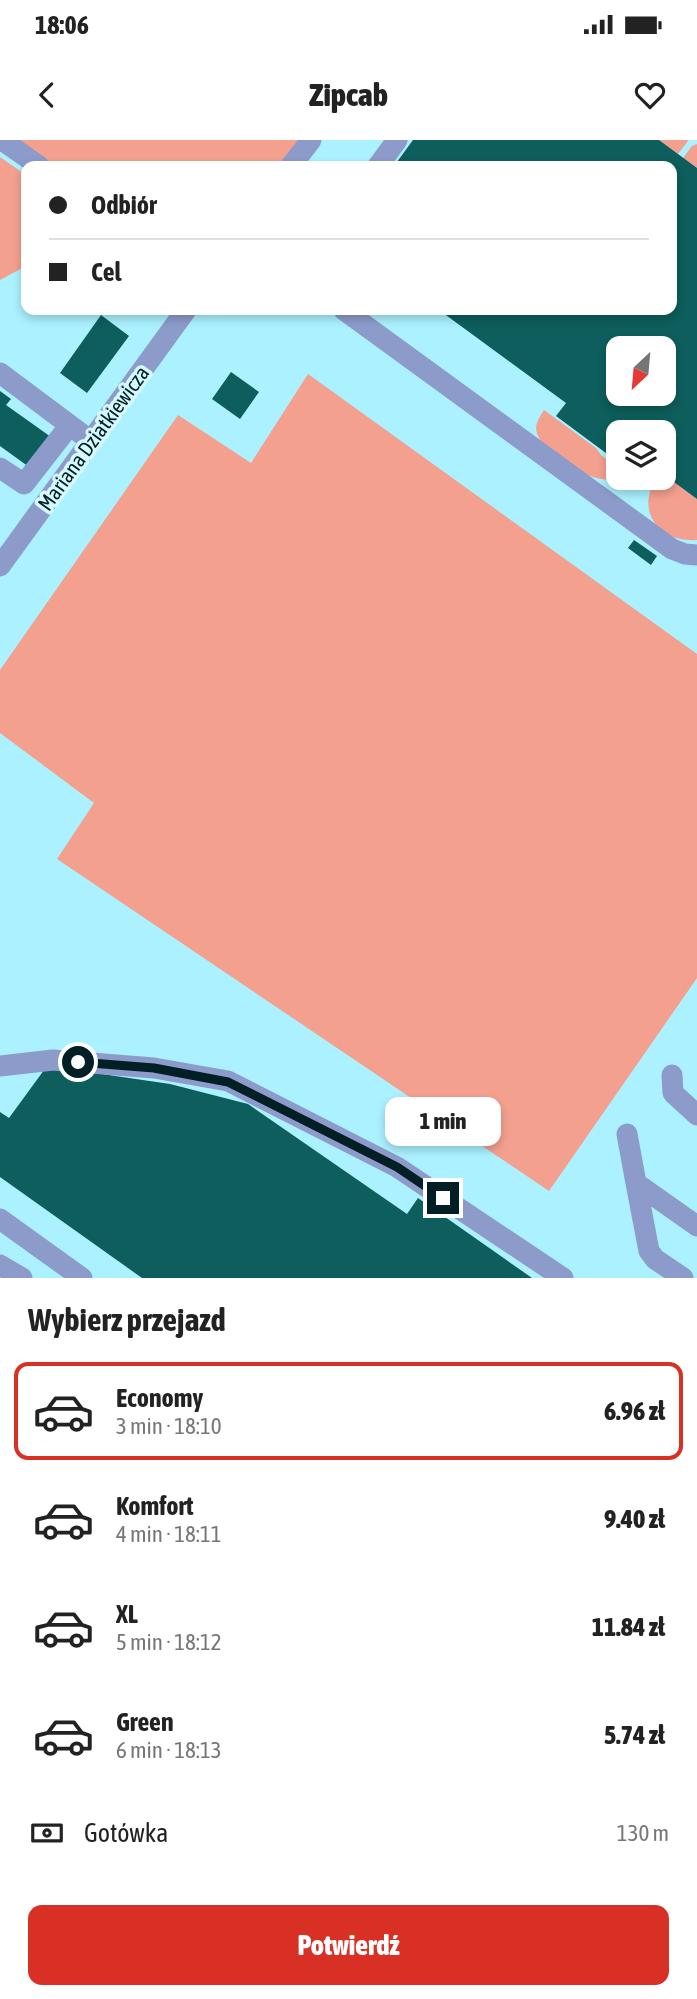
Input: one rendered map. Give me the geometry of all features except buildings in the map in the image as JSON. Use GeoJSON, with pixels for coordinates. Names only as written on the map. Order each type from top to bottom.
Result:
{"type":"FeatureCollection","features":[{"type":"Feature","properties":{"kind":"street"},"geometry":{"type":"LineString","coordinates":[[2,140],[32,161]]}},
{"type":"Feature","properties":{"kind":"street"},"geometry":{"type":"LineString","coordinates":[[295,161],[311,140]]}},
{"type":"Feature","properties":{"kind":"street"},"geometry":{"type":"LineString","coordinates":[[382,161],[397,140]]}},
{"type":"Feature","properties":{"kind":"street","name":"Mariana Dziatkiewicza"},"geometry":{"type":"LineString","coordinates":[[0,566],[182,315]]}},
{"type":"Feature","properties":{"kind":"street"},"geometry":{"type":"LineString","coordinates":[[351,315],[672,549],[697,555]]}},
{"type":"Feature","properties":{"kind":"street"},"geometry":{"type":"LineString","coordinates":[[0,373],[91,441]]}},
{"type":"Feature","properties":{"kind":"street"},"geometry":{"type":"LineString","coordinates":[[0,467],[23,484],[70,425]]}},
{"type":"Feature","properties":{"kind":"street"},"geometry":{"type":"LineString","coordinates":[[0,1066],[52,1060],[154,1068],[228,1082],[397,1167],[563,1278]]}},
{"type":"Feature","properties":{"kind":"street"},"geometry":{"type":"LineString","coordinates":[[672,1075],[673,1093],[697,1115]]}},
{"type":"Feature","properties":{"kind":"street"},"geometry":{"type":"LineString","coordinates":[[626,1134],[649,1251],[655,1259],[683,1278]]}},
{"type":"Feature","properties":{"kind":"street"},"geometry":{"type":"LineString","coordinates":[[636,1183],[697,1226]]}},
{"type":"Feature","properties":{"kind":"street"},"geometry":{"type":"LineString","coordinates":[[0,1219],[82,1278]]}},
{"type":"Feature","properties":{"kind":"street"},"geometry":{"type":"LineString","coordinates":[[0,1265],[22,1278]]}},
{"type":"Feature","properties":{"kind":"shaded area"},"geometry":{"type":"Polygon","coordinates":[[[18,140],[298,140],[283,161],[47,161],[18,140]]]}},
{"type":"Feature","properties":{"kind":"shaded area"},"geometry":{"type":"Polygon","coordinates":[[[659,140],[688,140],[688,141],[678,154],[659,140]]]}},
{"type":"Feature","properties":{"kind":"shaded area"},"geometry":{"type":"Polygon","coordinates":[[[697,144],[697,168],[683,158],[692,146],[697,144]]]}},
{"type":"Feature","properties":{"kind":"shaded area"},"geometry":{"type":"Polygon","coordinates":[[[0,157],[21,172],[21,269],[0,280],[0,157]]]}},
{"type":"Feature","properties":{"kind":"shaded area"},"geometry":{"type":"Polygon","coordinates":[[[308,374],[697,654],[697,978],[549,1191],[57,859],[94,803],[0,733],[0,670],[178,415],[251,463],[308,374]]]}},
{"type":"Feature","properties":{"kind":"shaded area"},"geometry":{"type":"Polygon","coordinates":[[[544,410],[596,448],[606,459],[606,480],[577,469],[541,441],[536,425],[544,410]]]}},
{"type":"Feature","properties":{"kind":"shaded area"},"geometry":{"type":"Polygon","coordinates":[[[676,484],[697,499],[697,540],[684,540],[662,530],[654,522],[648,502],[651,490],[676,490],[676,484]]]}},
{"type":"Feature","properties":{"kind":"route"},"geometry":{"type":"LineString","coordinates":[[78,1062],[154,1068],[228,1082],[397,1167],[443,1198]]}}]}
